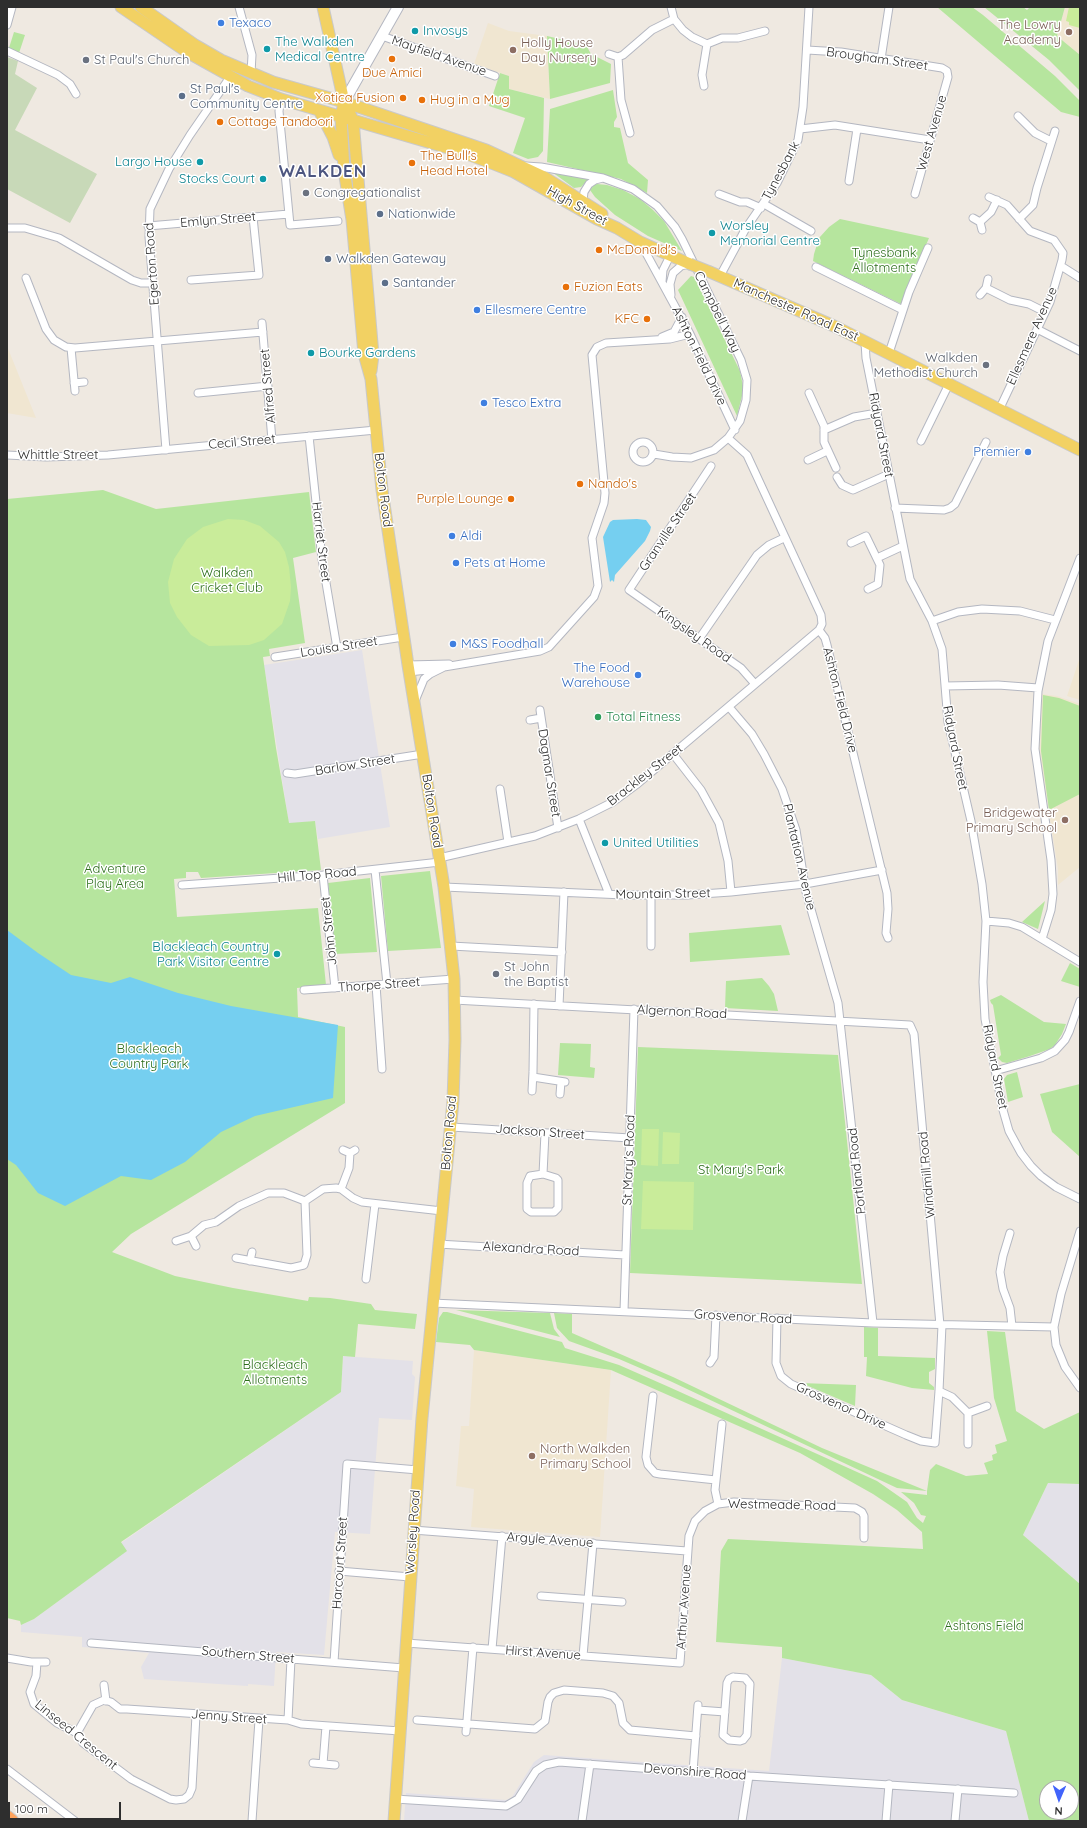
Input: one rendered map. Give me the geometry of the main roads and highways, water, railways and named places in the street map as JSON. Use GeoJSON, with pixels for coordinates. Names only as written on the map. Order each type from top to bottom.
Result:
{"type":"FeatureCollection","features":[{"type":"Feature","properties":{"kind":"highway"},"geometry":{"type":"LineString","coordinates":[[7,1817],[12,1821]]}},
{"type":"Feature","properties":{"kind":"main road","name":"High Street"},"geometry":{"type":"LineString","coordinates":[[121,7],[187,52],[230,77],[281,99],[462,152],[514,172],[597,219],[617,228]]}},
{"type":"Feature","properties":{"kind":"main road","name":"High Street"},"geometry":{"type":"LineString","coordinates":[[141,7],[195,45],[221,60],[251,73],[273,82],[344,102],[470,144],[523,166],[597,210],[617,228]]}},
{"type":"Feature","properties":{"kind":"main road"},"geometry":{"type":"LineString","coordinates":[[323,7],[344,102]]}},
{"type":"Feature","properties":{"kind":"main road"},"geometry":{"type":"LineString","coordinates":[[344,102],[398,7]]}},
{"type":"Feature","properties":{"kind":"main road","name":"Bolton Road"},"geometry":{"type":"LineString","coordinates":[[344,102],[342,117],[344,170],[352,220],[364,354],[371,379],[382,490],[408,669],[444,887],[454,979],[455,1067],[451,1127],[438,1244]]}},
{"type":"Feature","properties":{"kind":"main road","name":"Bolton Road"},"geometry":{"type":"LineString","coordinates":[[344,102],[353,120],[373,355],[371,379]]}},
{"type":"Feature","properties":{"kind":"main road"},"geometry":{"type":"LineString","coordinates":[[319,110],[333,137],[344,170]]}},
{"type":"Feature","properties":{"kind":"main road","name":"Manchester Road East"},"geometry":{"type":"LineString","coordinates":[[617,228],[640,242],[686,264],[715,274],[791,306],[889,353],[1080,450]]}},
{"type":"Feature","properties":{"kind":"main road","name":"Worsley Road"},"geometry":{"type":"LineString","coordinates":[[394,1821],[413,1530],[431,1306],[438,1244]]}},
{"type":"Feature","properties":{"kind":"water"},"geometry":{"type":"Polygon","coordinates":[[[613,520],[646,520],[651,527],[650,531],[645,541],[615,575],[614,582],[612,580],[610,582],[603,537],[610,522],[613,520]]]}},
{"type":"Feature","properties":{"kind":"water"},"geometry":{"type":"Polygon","coordinates":[[[7,930],[71,975],[111,983],[130,977],[178,993],[231,1006],[338,1025],[333,1098],[255,1116],[221,1132],[185,1162],[151,1180],[121,1176],[65,1206],[38,1193],[16,1165],[7,1159],[7,930]]]}},
{"type":"Feature","properties":{"kind":"place","name":"Texaco"},"geometry":{"type":"Point","coordinates":[221,23]}},
{"type":"Feature","properties":{"kind":"place","name":"Invosys"},"geometry":{"type":"Point","coordinates":[415,31]}},
{"type":"Feature","properties":{"kind":"place","name":"The Lowry Academy"},"geometry":{"type":"Point","coordinates":[1069,32]}},
{"type":"Feature","properties":{"kind":"place","name":"The Walkden Medical Centre"},"geometry":{"type":"Point","coordinates":[267,49]}},
{"type":"Feature","properties":{"kind":"place","name":"Holly House Day Nursery"},"geometry":{"type":"Point","coordinates":[513,50]}},
{"type":"Feature","properties":{"kind":"place","name":"Due Amici"},"geometry":{"type":"Point","coordinates":[392,59]}},
{"type":"Feature","properties":{"kind":"place","name":"St Paul's Church"},"geometry":{"type":"Point","coordinates":[86,60]}},
{"type":"Feature","properties":{"kind":"place","name":"St Paul's Community Centre"},"geometry":{"type":"Point","coordinates":[182,96]}},
{"type":"Feature","properties":{"kind":"place","name":"Xotica Fusion"},"geometry":{"type":"Point","coordinates":[403,98]}},
{"type":"Feature","properties":{"kind":"place","name":"Hug in a Mug"},"geometry":{"type":"Point","coordinates":[422,100]}},
{"type":"Feature","properties":{"kind":"place","name":"Cottage Tandoori"},"geometry":{"type":"Point","coordinates":[220,122]}},
{"type":"Feature","properties":{"kind":"place","name":"Largo House"},"geometry":{"type":"Point","coordinates":[200,162]}},
{"type":"Feature","properties":{"kind":"place","name":"The Bull's Head Hotel"},"geometry":{"type":"Point","coordinates":[412,163]}},
{"type":"Feature","properties":{"kind":"place","name":"Stocks Court"},"geometry":{"type":"Point","coordinates":[263,179]}},
{"type":"Feature","properties":{"kind":"place","name":"Congregationalist"},"geometry":{"type":"Point","coordinates":[306,193]}},
{"type":"Feature","properties":{"kind":"place","name":"Nationwide"},"geometry":{"type":"Point","coordinates":[380,214]}},
{"type":"Feature","properties":{"kind":"place","name":"Worsley Memorial Centre"},"geometry":{"type":"Point","coordinates":[712,233]}},
{"type":"Feature","properties":{"kind":"place","name":"McDonald's"},"geometry":{"type":"Point","coordinates":[599,250]}},
{"type":"Feature","properties":{"kind":"place","name":"Walkden Gateway"},"geometry":{"type":"Point","coordinates":[328,259]}},
{"type":"Feature","properties":{"kind":"place","name":"Santander"},"geometry":{"type":"Point","coordinates":[385,283]}},
{"type":"Feature","properties":{"kind":"place","name":"Fuzion Eats"},"geometry":{"type":"Point","coordinates":[566,287]}},
{"type":"Feature","properties":{"kind":"place","name":"Ellesmere Centre"},"geometry":{"type":"Point","coordinates":[477,310]}},
{"type":"Feature","properties":{"kind":"place","name":"KFC"},"geometry":{"type":"Point","coordinates":[647,319]}},
{"type":"Feature","properties":{"kind":"place","name":"Bourke Gardens"},"geometry":{"type":"Point","coordinates":[311,353]}},
{"type":"Feature","properties":{"kind":"place","name":"Walkden Methodist Church"},"geometry":{"type":"Point","coordinates":[986,365]}},
{"type":"Feature","properties":{"kind":"place","name":"Tesco Extra"},"geometry":{"type":"Point","coordinates":[484,403]}},
{"type":"Feature","properties":{"kind":"place","name":"Premier"},"geometry":{"type":"Point","coordinates":[1028,452]}},
{"type":"Feature","properties":{"kind":"place","name":"Nando's"},"geometry":{"type":"Point","coordinates":[580,484]}},
{"type":"Feature","properties":{"kind":"place","name":"Purple Lounge"},"geometry":{"type":"Point","coordinates":[511,499]}},
{"type":"Feature","properties":{"kind":"place","name":"Aldi"},"geometry":{"type":"Point","coordinates":[452,536]}},
{"type":"Feature","properties":{"kind":"place","name":"Pets at Home"},"geometry":{"type":"Point","coordinates":[456,563]}},
{"type":"Feature","properties":{"kind":"place","name":"M&S Foodhall"},"geometry":{"type":"Point","coordinates":[453,644]}},
{"type":"Feature","properties":{"kind":"place","name":"The Food Warehouse"},"geometry":{"type":"Point","coordinates":[638,675]}},
{"type":"Feature","properties":{"kind":"place","name":"Total Fitness"},"geometry":{"type":"Point","coordinates":[598,717]}},
{"type":"Feature","properties":{"kind":"place","name":"Bridgewater Primary School"},"geometry":{"type":"Point","coordinates":[1065,820]}},
{"type":"Feature","properties":{"kind":"place","name":"United Utilities"},"geometry":{"type":"Point","coordinates":[605,843]}},
{"type":"Feature","properties":{"kind":"place","name":"Blackleach Country Park Visitor Centre"},"geometry":{"type":"Point","coordinates":[277,954]}},
{"type":"Feature","properties":{"kind":"place","name":"St John the Baptist"},"geometry":{"type":"Point","coordinates":[496,974]}},
{"type":"Feature","properties":{"kind":"place","name":"North Walkden Primary School"},"geometry":{"type":"Point","coordinates":[532,1456]}},
{"type":"Feature","properties":{"kind":"district","name":"WALKDEN"},"geometry":{"type":"Point","coordinates":[323,172]}},
{"type":"Feature","properties":{"kind":"park label","name":"Tynesbank Allotments"},"geometry":{"type":"Point","coordinates":[884,260]}},
{"type":"Feature","properties":{"kind":"park label","name":"Walkden Cricket Club"},"geometry":{"type":"Point","coordinates":[227,580]}},
{"type":"Feature","properties":{"kind":"park label","name":"Adventure Play Area"},"geometry":{"type":"Point","coordinates":[115,876]}},
{"type":"Feature","properties":{"kind":"park label","name":"Blackleach Country Park"},"geometry":{"type":"Point","coordinates":[149,1056]}},
{"type":"Feature","properties":{"kind":"park label","name":"St Mary's Park"},"geometry":{"type":"Point","coordinates":[741,1170]}},
{"type":"Feature","properties":{"kind":"park label","name":"Blackleach Allotments"},"geometry":{"type":"Point","coordinates":[275,1372]}},
{"type":"Feature","properties":{"kind":"park label","name":"Ashtons Field"},"geometry":{"type":"Point","coordinates":[984,1626]}}]}
